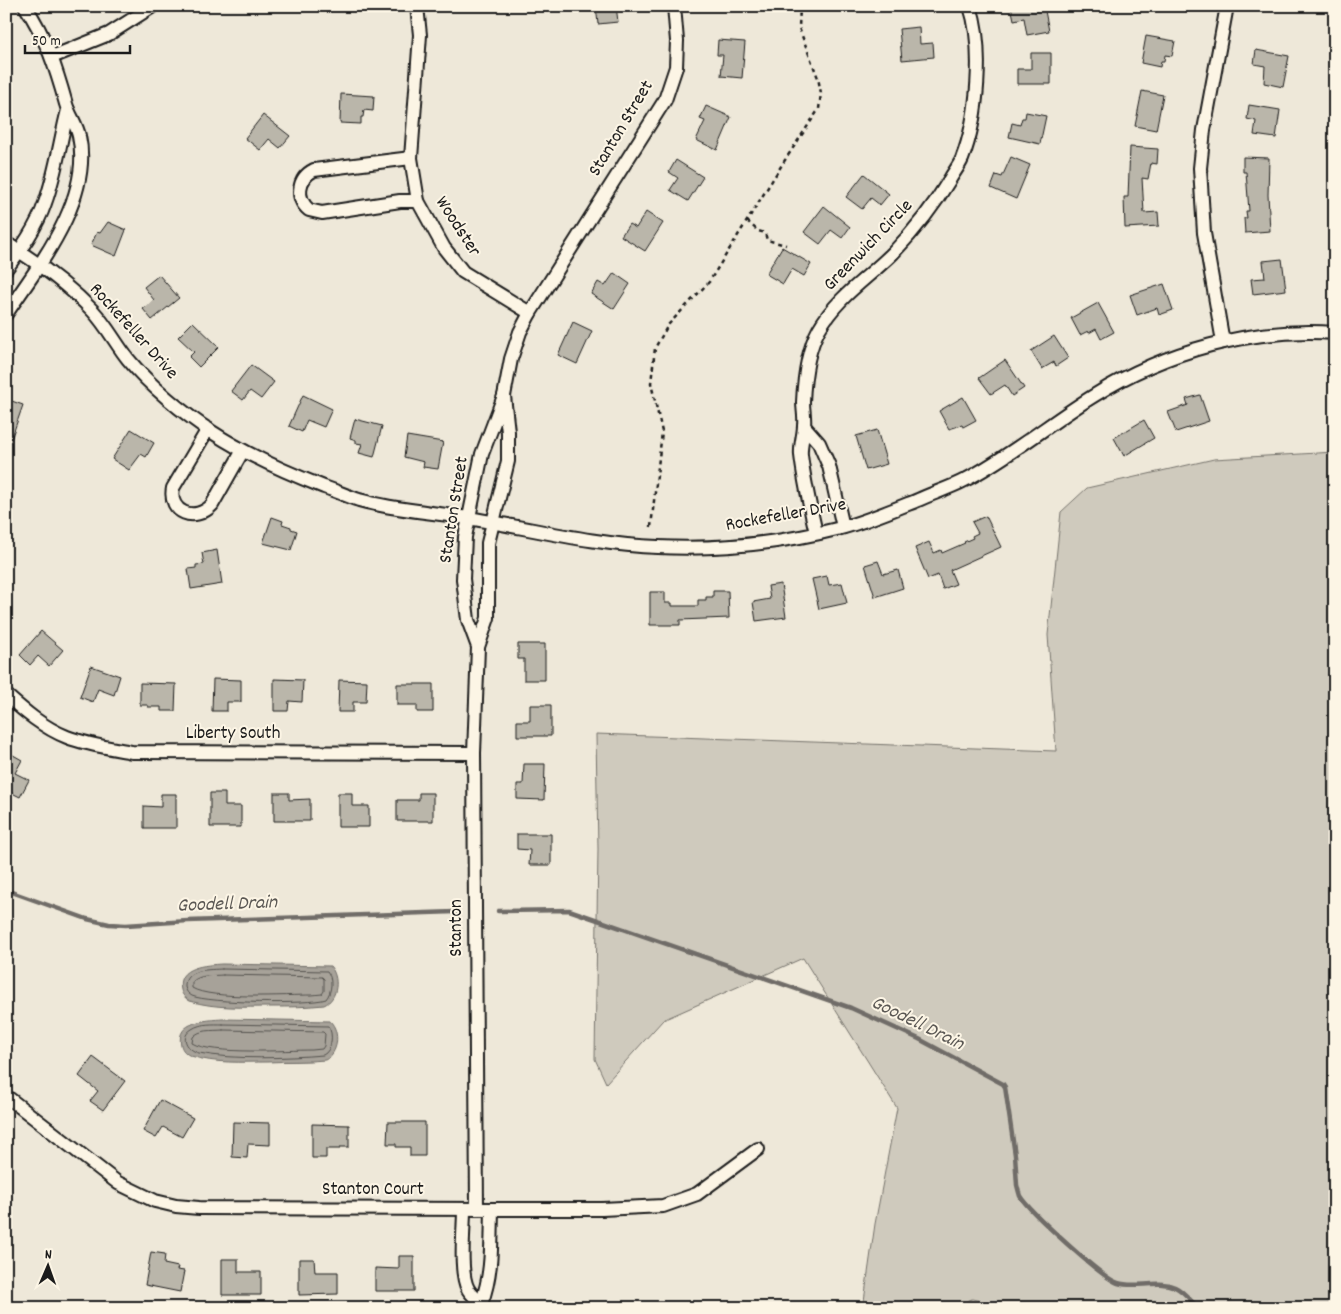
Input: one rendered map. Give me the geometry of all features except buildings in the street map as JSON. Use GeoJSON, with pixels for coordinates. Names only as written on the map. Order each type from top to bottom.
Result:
{"type":"FeatureCollection","features":[{"type":"Feature","properties":{"kind":"street"},"geometry":{"type":"LineString","coordinates":[[6,314],[60,232],[75,197],[81,167],[79,135],[68,110],[52,57],[25,6]]}},
{"type":"Feature","properties":{"kind":"street"},"geometry":{"type":"LineString","coordinates":[[52,57],[109,34],[153,6]]}},
{"type":"Feature","properties":{"kind":"street","name":"Woodster"},"geometry":{"type":"LineString","coordinates":[[417,6],[420,35],[411,158],[418,201],[444,248],[463,272],[530,313]]}},
{"type":"Feature","properties":{"kind":"street","name":"Stanton Street"},"geometry":{"type":"LineString","coordinates":[[478,647],[468,620],[463,580],[465,537],[482,454],[504,396],[511,359],[520,332],[530,313],[665,100],[676,67],[677,41],[674,6]]}},
{"type":"Feature","properties":{"kind":"street","name":"Greenwich Circle"},"geometry":{"type":"LineString","coordinates":[[816,533],[805,482],[801,452],[804,426],[803,403],[812,348],[819,329],[833,310],[851,289],[892,254],[929,213],[962,160],[971,123],[977,84],[976,42],[970,6]]}},
{"type":"Feature","properties":{"kind":"street"},"geometry":{"type":"LineString","coordinates":[[1224,342],[1204,233],[1200,168],[1204,130],[1227,6]]}},
{"type":"Feature","properties":{"kind":"street"},"geometry":{"type":"LineString","coordinates":[[6,269],[30,234],[45,204],[68,110]]}},
{"type":"Feature","properties":{"kind":"street"},"geometry":{"type":"LineString","coordinates":[[411,158],[314,170],[303,178],[300,192],[301,199],[309,210],[322,213],[400,201],[418,201]]}},
{"type":"Feature","properties":{"kind":"street","name":"Rockefeller Drive"},"geometry":{"type":"LineString","coordinates":[[6,243],[70,289],[95,313],[129,361],[163,394],[208,429],[242,452],[358,500],[608,542],[655,547],[712,547],[771,542],[843,527],[882,514],[964,481],[1023,444],[1099,392],[1128,376],[1178,355],[1224,342],[1285,332],[1335,333]]}},
{"type":"Feature","properties":{"kind":"street","name":"Stanton Street"},"geometry":{"type":"LineString","coordinates":[[478,647],[488,618],[488,543],[508,461],[508,432],[504,396]]}},
{"type":"Feature","properties":{"kind":"street"},"geometry":{"type":"LineString","coordinates":[[804,426],[819,443],[829,466],[843,527]]}},
{"type":"Feature","properties":{"kind":"street"},"geometry":{"type":"LineString","coordinates":[[208,429],[172,488],[171,495],[173,501],[182,511],[189,515],[198,515],[206,512],[212,505],[242,452]]}},
{"type":"Feature","properties":{"kind":"street","name":"Stanton"},"geometry":{"type":"LineString","coordinates":[[478,647],[474,753],[471,1209],[463,1269],[468,1288],[482,1306]]}},
{"type":"Feature","properties":{"kind":"street","name":"Liberty South"},"geometry":{"type":"LineString","coordinates":[[6,695],[38,721],[67,737],[101,747],[132,752],[474,753]]}},
{"type":"Feature","properties":{"kind":"street","name":"Stanton Court"},"geometry":{"type":"LineString","coordinates":[[6,1096],[118,1182],[155,1201],[176,1206],[219,1209],[602,1209],[663,1206],[697,1194],[758,1149]]}},
{"type":"Feature","properties":{"kind":"street"},"geometry":{"type":"LineString","coordinates":[[482,1306],[488,1287],[491,1264],[492,1209]]}},
{"type":"Feature","properties":{"kind":"path"},"geometry":{"type":"LineString","coordinates":[[651,528],[662,432],[652,384],[655,348],[668,325],[708,282],[818,109],[821,93],[818,78],[799,28],[800,6]]}},
{"type":"Feature","properties":{"kind":"path"},"geometry":{"type":"LineString","coordinates":[[746,221],[758,231],[765,233],[767,240],[786,245]]}},
{"type":"Feature","properties":{"kind":"shaded area"},"geometry":{"type":"Polygon","coordinates":[[[1335,452],[1335,1308],[1014,1308],[972,1299],[950,1308],[863,1308],[875,1224],[897,1108],[803,958],[663,1020],[606,1083],[595,1059],[598,849],[596,734],[1056,751],[1048,635],[1061,512],[1087,488],[1214,459],[1335,452]]]}},
{"type":"Feature","properties":{"kind":"water"},"geometry":{"type":"Polygon","coordinates":[[[222,964],[330,966],[335,976],[335,993],[329,1002],[324,1005],[291,1007],[220,1006],[200,1004],[184,997],[180,982],[187,971],[201,966],[222,964]]]}},
{"type":"Feature","properties":{"kind":"water"},"geometry":{"type":"Polygon","coordinates":[[[223,1019],[330,1021],[336,1031],[335,1048],[333,1053],[325,1060],[248,1062],[200,1059],[191,1056],[183,1050],[180,1037],[187,1026],[201,1021],[223,1019]]]}},
{"type":"Feature","properties":{"kind":"waterway","name":"Goodell Drain"},"geometry":{"type":"LineString","coordinates":[[6,890],[87,919],[109,924],[126,925],[188,921],[455,912]]}},
{"type":"Feature","properties":{"kind":"waterway","name":"Goodell Drain"},"geometry":{"type":"LineString","coordinates":[[498,911],[569,910],[851,1008],[919,1039],[1003,1084],[1015,1155],[1017,1185],[1020,1196],[1026,1204],[1066,1243],[1097,1269],[1118,1283],[1125,1285],[1161,1284],[1175,1287],[1198,1308]]}}]}
